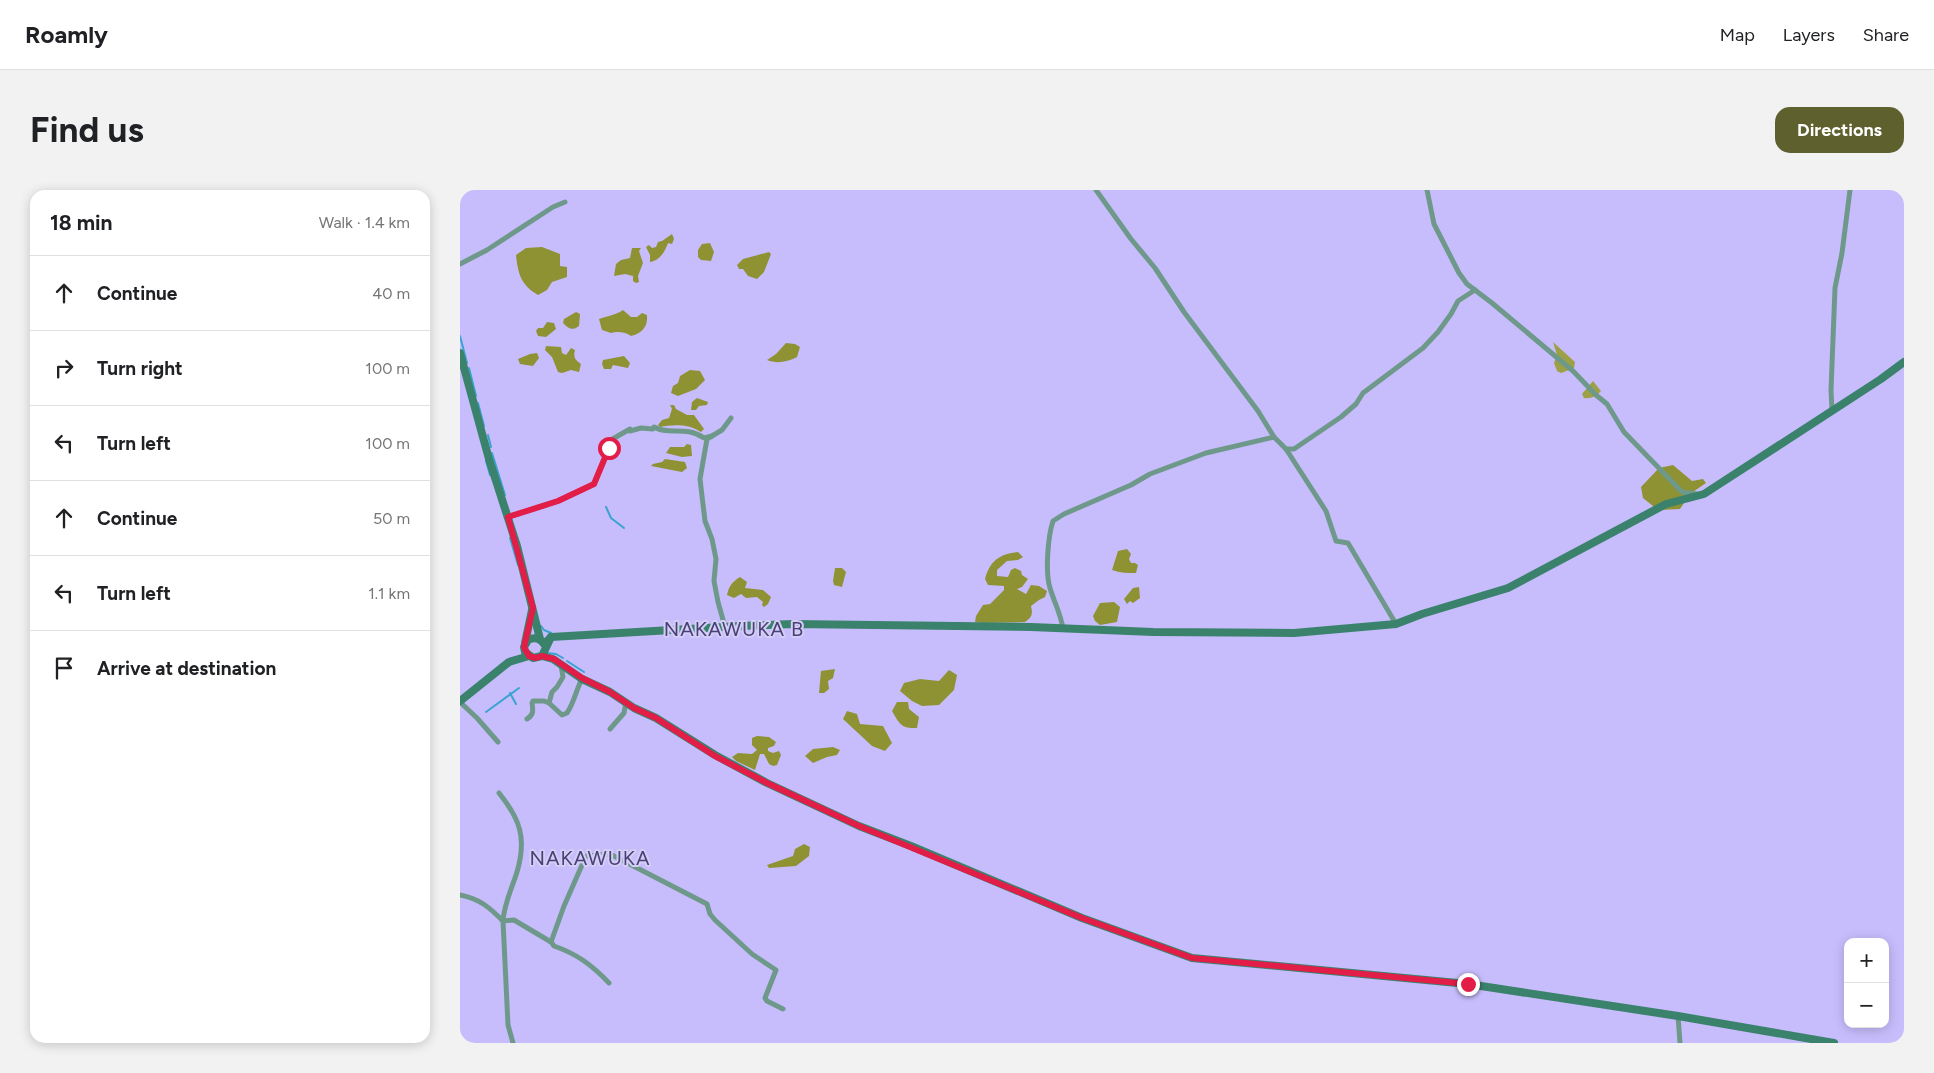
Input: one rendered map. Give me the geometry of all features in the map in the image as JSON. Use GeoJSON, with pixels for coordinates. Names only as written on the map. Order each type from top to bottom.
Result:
{"type":"FeatureCollection","features":[{"type":"Feature","properties":{"kind":"main road"},"geometry":{"type":"LineString","coordinates":[[460,353],[489,459],[508,517],[540,640]]}},
{"type":"Feature","properties":{"kind":"main road"},"geometry":{"type":"LineString","coordinates":[[460,702],[509,662],[532,638],[540,640],[544,644],[551,637],[725,627],[826,624],[1294,633],[1396,624],[1422,614],[1508,588],[1666,504],[1704,494],[1881,379],[1904,362]]}},
{"type":"Feature","properties":{"kind":"main road"},"geometry":{"type":"LineString","coordinates":[[529,656],[525,645],[533,608]]}},
{"type":"Feature","properties":{"kind":"main road"},"geometry":{"type":"LineString","coordinates":[[542,656],[551,637]]}},
{"type":"Feature","properties":{"kind":"main road"},"geometry":{"type":"LineString","coordinates":[[509,662],[529,656],[536,658],[542,656],[554,659],[582,678],[634,708],[656,718],[715,756],[767,783],[859,826],[1082,918],[1192,958],[1468,984],[1678,1016],[1834,1043]]}},
{"type":"Feature","properties":{"kind":"street"},"geometry":{"type":"LineString","coordinates":[[1096,190],[1131,239],[1155,268],[1184,312],[1258,411],[1274,437],[1286,449],[1326,511],[1336,541],[1348,543],[1396,624]]}},
{"type":"Feature","properties":{"kind":"street"},"geometry":{"type":"LineString","coordinates":[[1427,190],[1434,224],[1459,273],[1467,284],[1573,371],[1607,404],[1624,432],[1682,492],[1704,494]]}},
{"type":"Feature","properties":{"kind":"street"},"geometry":{"type":"LineString","coordinates":[[1832,411],[1831,390],[1835,288],[1842,253],[1850,190]]}},
{"type":"Feature","properties":{"kind":"street"},"geometry":{"type":"LineString","coordinates":[[460,264],[487,250],[552,207],[565,202]]}},
{"type":"Feature","properties":{"kind":"street"},"geometry":{"type":"LineString","coordinates":[[1286,449],[1294,449],[1342,418],[1356,404],[1363,393],[1423,348],[1438,332],[1458,301],[1475,290]]}},
{"type":"Feature","properties":{"kind":"street"},"geometry":{"type":"LineString","coordinates":[[725,627],[714,581],[716,559],[712,539],[705,521],[700,479],[707,440],[722,430],[731,418]]}},
{"type":"Feature","properties":{"kind":"street"},"geometry":{"type":"LineString","coordinates":[[508,517],[558,501],[594,484],[609,448],[609,441],[630,429],[630,431],[641,428],[653,430],[654,427],[662,432],[673,430],[688,431],[695,432],[704,438],[712,436]]}},
{"type":"Feature","properties":{"kind":"street"},"geometry":{"type":"LineString","coordinates":[[1063,629],[1048,578],[1048,551],[1053,521],[1064,514],[1131,485],[1150,474],[1206,453],[1274,437]]}},
{"type":"Feature","properties":{"kind":"street"},"geometry":{"type":"LineString","coordinates":[[549,703],[552,692],[562,677],[561,664]]}},
{"type":"Feature","properties":{"kind":"street"},"geometry":{"type":"LineString","coordinates":[[528,719],[533,712],[532,703],[534,702],[544,701],[562,715],[567,714],[582,678]]}},
{"type":"Feature","properties":{"kind":"street"},"geometry":{"type":"LineString","coordinates":[[460,702],[498,742]]}},
{"type":"Feature","properties":{"kind":"street"},"geometry":{"type":"LineString","coordinates":[[610,729],[624,714],[626,702]]}},
{"type":"Feature","properties":{"kind":"street"},"geometry":{"type":"LineString","coordinates":[[499,792],[514,814],[522,837],[518,866],[505,906],[503,921],[508,1025],[513,1043]]}},
{"type":"Feature","properties":{"kind":"street"},"geometry":{"type":"LineString","coordinates":[[552,942],[564,906],[586,856],[610,854],[706,904],[715,920],[752,954],[776,970],[766,998],[783,1009]]}},
{"type":"Feature","properties":{"kind":"street"},"geometry":{"type":"LineString","coordinates":[[460,895],[473,898],[488,906],[503,921]]}},
{"type":"Feature","properties":{"kind":"street"},"geometry":{"type":"LineString","coordinates":[[503,921],[514,920],[552,942],[554,946],[580,958],[594,967],[609,983]]}},
{"type":"Feature","properties":{"kind":"street"},"geometry":{"type":"LineString","coordinates":[[1678,1016],[1680,1043]]}},
{"type":"Feature","properties":{"kind":"shaded area"},"geometry":{"type":"Polygon","coordinates":[[[672,234],[674,239],[672,244],[668,243],[661,256],[650,262],[650,255],[646,247],[649,245],[652,248],[656,247],[658,242],[672,234]]]}},
{"type":"Feature","properties":{"kind":"shaded area"},"geometry":{"type":"Polygon","coordinates":[[[710,243],[714,252],[711,261],[701,260],[698,257],[698,250],[702,244],[710,243]]]}},
{"type":"Feature","properties":{"kind":"shaded area"},"geometry":{"type":"Polygon","coordinates":[[[542,247],[560,254],[560,266],[567,267],[567,277],[552,282],[547,290],[538,295],[521,278],[516,255],[526,248],[542,247]]]}},
{"type":"Feature","properties":{"kind":"shaded area"},"geometry":{"type":"Polygon","coordinates":[[[632,248],[641,248],[639,251],[643,263],[638,276],[639,282],[636,283],[633,281],[633,276],[625,274],[614,276],[616,264],[621,260],[630,258],[632,248]]]}},
{"type":"Feature","properties":{"kind":"shaded area"},"geometry":{"type":"Polygon","coordinates":[[[769,252],[771,254],[764,272],[757,279],[748,276],[737,265],[743,259],[769,252]]]}},
{"type":"Feature","properties":{"kind":"shaded area"},"geometry":{"type":"Polygon","coordinates":[[[623,310],[631,317],[637,317],[642,313],[647,315],[647,323],[642,331],[631,336],[624,333],[611,333],[602,330],[599,319],[623,310]]]}},
{"type":"Feature","properties":{"kind":"shaded area"},"geometry":{"type":"Polygon","coordinates":[[[576,312],[580,314],[579,326],[571,329],[563,323],[564,319],[576,312]]]}},
{"type":"Feature","properties":{"kind":"shaded area"},"geometry":{"type":"Polygon","coordinates":[[[547,322],[554,323],[556,329],[546,337],[538,336],[536,331],[538,328],[543,328],[547,322]]]}},
{"type":"Feature","properties":{"kind":"shaded area"},"geometry":{"type":"Polygon","coordinates":[[[1553,342],[1575,362],[1574,368],[1561,373],[1557,371],[1554,363],[1557,355],[1553,342]]]}},
{"type":"Feature","properties":{"kind":"shaded area"},"geometry":{"type":"Polygon","coordinates":[[[786,343],[795,344],[800,347],[797,357],[782,362],[767,360],[776,354],[786,343]]]}},
{"type":"Feature","properties":{"kind":"shaded area"},"geometry":{"type":"Polygon","coordinates":[[[546,346],[561,347],[562,353],[566,355],[571,348],[575,350],[575,358],[581,364],[579,372],[571,370],[562,373],[558,372],[552,357],[545,350],[546,346]]]}},
{"type":"Feature","properties":{"kind":"shaded area"},"geometry":{"type":"Polygon","coordinates":[[[537,353],[539,358],[533,366],[520,364],[518,359],[537,353]]]}},
{"type":"Feature","properties":{"kind":"shaded area"},"geometry":{"type":"Polygon","coordinates":[[[624,356],[630,363],[628,368],[613,365],[611,369],[604,369],[603,360],[624,356]]]}},
{"type":"Feature","properties":{"kind":"shaded area"},"geometry":{"type":"Polygon","coordinates":[[[690,370],[700,371],[705,380],[696,389],[678,396],[671,393],[673,386],[678,383],[680,376],[690,370]]]}},
{"type":"Feature","properties":{"kind":"shaded area"},"geometry":{"type":"Polygon","coordinates":[[[1593,381],[1601,391],[1594,397],[1584,398],[1582,394],[1593,381]]]}},
{"type":"Feature","properties":{"kind":"shaded area"},"geometry":{"type":"Polygon","coordinates":[[[697,398],[708,402],[707,405],[691,410],[692,402],[697,398]]]}},
{"type":"Feature","properties":{"kind":"shaded area"},"geometry":{"type":"Polygon","coordinates":[[[670,405],[674,405],[676,409],[687,415],[694,415],[704,429],[701,432],[692,427],[681,425],[660,427],[658,425],[662,420],[669,418],[672,409],[670,405]]]}},
{"type":"Feature","properties":{"kind":"shaded area"},"geometry":{"type":"Polygon","coordinates":[[[687,444],[691,445],[692,456],[682,457],[666,453],[670,447],[684,447],[687,444]]]}},
{"type":"Feature","properties":{"kind":"shaded area"},"geometry":{"type":"Polygon","coordinates":[[[665,459],[685,462],[687,468],[682,472],[651,466],[665,459]]]}},
{"type":"Feature","properties":{"kind":"shaded area"},"geometry":{"type":"Polygon","coordinates":[[[1673,465],[1692,481],[1703,479],[1706,483],[1690,494],[1680,509],[1658,510],[1643,498],[1641,487],[1659,468],[1673,465]]]}},
{"type":"Feature","properties":{"kind":"shaded area"},"geometry":{"type":"Polygon","coordinates":[[[1127,549],[1131,554],[1129,559],[1131,563],[1138,565],[1136,573],[1112,570],[1118,551],[1127,549]]]}},
{"type":"Feature","properties":{"kind":"shaded area"},"geometry":{"type":"Polygon","coordinates":[[[1018,552],[1023,557],[1018,560],[1007,561],[997,570],[997,576],[1008,577],[1011,570],[1015,568],[1021,571],[1022,575],[1028,579],[1022,587],[1017,589],[1026,594],[1031,585],[1039,586],[1047,591],[1045,597],[1031,606],[1031,615],[1025,622],[975,622],[976,616],[983,605],[990,604],[1004,590],[1004,586],[988,585],[985,579],[990,567],[996,559],[1018,552]]]}},
{"type":"Feature","properties":{"kind":"shaded area"},"geometry":{"type":"Polygon","coordinates":[[[835,568],[842,568],[846,572],[842,587],[834,585],[835,568]]]}},
{"type":"Feature","properties":{"kind":"shaded area"},"geometry":{"type":"Polygon","coordinates":[[[740,577],[747,582],[745,588],[763,590],[771,597],[768,604],[764,607],[762,605],[763,602],[757,597],[746,598],[741,594],[734,598],[727,595],[731,584],[740,577]]]}},
{"type":"Feature","properties":{"kind":"shaded area"},"geometry":{"type":"Polygon","coordinates":[[[1139,587],[1140,598],[1133,603],[1130,601],[1127,604],[1124,599],[1133,588],[1139,587]]]}},
{"type":"Feature","properties":{"kind":"shaded area"},"geometry":{"type":"Polygon","coordinates":[[[1114,602],[1120,607],[1117,622],[1100,625],[1093,616],[1100,603],[1114,602]]]}},
{"type":"Feature","properties":{"kind":"shaded area"},"geometry":{"type":"Polygon","coordinates":[[[835,669],[833,678],[828,681],[829,689],[824,693],[819,693],[821,671],[835,669]]]}},
{"type":"Feature","properties":{"kind":"shaded area"},"geometry":{"type":"Polygon","coordinates":[[[949,670],[957,675],[954,690],[939,705],[922,706],[912,701],[900,691],[904,683],[920,679],[939,681],[949,670]]]}},
{"type":"Feature","properties":{"kind":"shaded area"},"geometry":{"type":"Polygon","coordinates":[[[897,702],[908,702],[909,709],[919,717],[917,728],[904,726],[899,722],[892,711],[897,702]]]}},
{"type":"Feature","properties":{"kind":"shaded area"},"geometry":{"type":"Polygon","coordinates":[[[847,711],[857,714],[860,724],[883,726],[892,743],[885,751],[872,746],[843,719],[847,711]]]}},
{"type":"Feature","properties":{"kind":"shaded area"},"geometry":{"type":"Polygon","coordinates":[[[757,736],[769,737],[776,742],[774,746],[768,748],[768,751],[773,753],[779,751],[781,755],[777,765],[769,764],[764,754],[760,754],[755,770],[736,761],[732,757],[738,753],[752,754],[757,750],[752,745],[752,738],[757,736]]]}},
{"type":"Feature","properties":{"kind":"shaded area"},"geometry":{"type":"Polygon","coordinates":[[[833,747],[840,750],[837,755],[813,763],[805,756],[813,749],[833,747]]]}},
{"type":"Feature","properties":{"kind":"shaded area"},"geometry":{"type":"Polygon","coordinates":[[[804,844],[810,847],[809,856],[796,866],[769,868],[767,865],[793,856],[795,849],[804,844]]]}},
{"type":"Feature","properties":{"kind":"waterway"},"geometry":{"type":"LineString","coordinates":[[460,336],[467,363]]}},
{"type":"Feature","properties":{"kind":"waterway"},"geometry":{"type":"LineString","coordinates":[[469,368],[476,396]]}},
{"type":"Feature","properties":{"kind":"waterway"},"geometry":{"type":"LineString","coordinates":[[478,403],[484,426]]}},
{"type":"Feature","properties":{"kind":"waterway"},"geometry":{"type":"LineString","coordinates":[[488,435],[491,447]]}},
{"type":"Feature","properties":{"kind":"waterway"},"geometry":{"type":"LineString","coordinates":[[492,453],[505,495]]}},
{"type":"Feature","properties":{"kind":"waterway"},"geometry":{"type":"LineString","coordinates":[[486,461],[490,475]]}},
{"type":"Feature","properties":{"kind":"waterway"},"geometry":{"type":"LineString","coordinates":[[606,507],[611,518],[624,528]]}},
{"type":"Feature","properties":{"kind":"waterway"},"geometry":{"type":"LineString","coordinates":[[510,538],[518,565]]}},
{"type":"Feature","properties":{"kind":"waterway"},"geometry":{"type":"LineString","coordinates":[[541,626],[544,630],[551,633]]}},
{"type":"Feature","properties":{"kind":"waterway"},"geometry":{"type":"LineString","coordinates":[[546,653],[556,654],[563,658]]}},
{"type":"Feature","properties":{"kind":"waterway"},"geometry":{"type":"LineString","coordinates":[[567,661],[584,672]]}},
{"type":"Feature","properties":{"kind":"waterway"},"geometry":{"type":"LineString","coordinates":[[486,712],[519,688]]}},
{"type":"Feature","properties":{"kind":"waterway"},"geometry":{"type":"LineString","coordinates":[[510,693],[516,704]]}},
{"type":"Feature","properties":{"kind":"district","name":"NAKAWUKA B"},"geometry":{"type":"Point","coordinates":[734,629]}},
{"type":"Feature","properties":{"kind":"district","name":"NAKAWUKA"},"geometry":{"type":"Point","coordinates":[590,858]}},
{"type":"Feature","properties":{"kind":"route"},"geometry":{"type":"LineString","coordinates":[[609,448],[594,484],[558,501],[508,517],[533,608],[524,647],[525,652],[529,656],[533,658],[542,656],[554,659],[582,678],[610,692],[634,708],[656,718],[715,756],[767,783],[859,826],[1082,918],[1192,958],[1468,984]]}}]}
